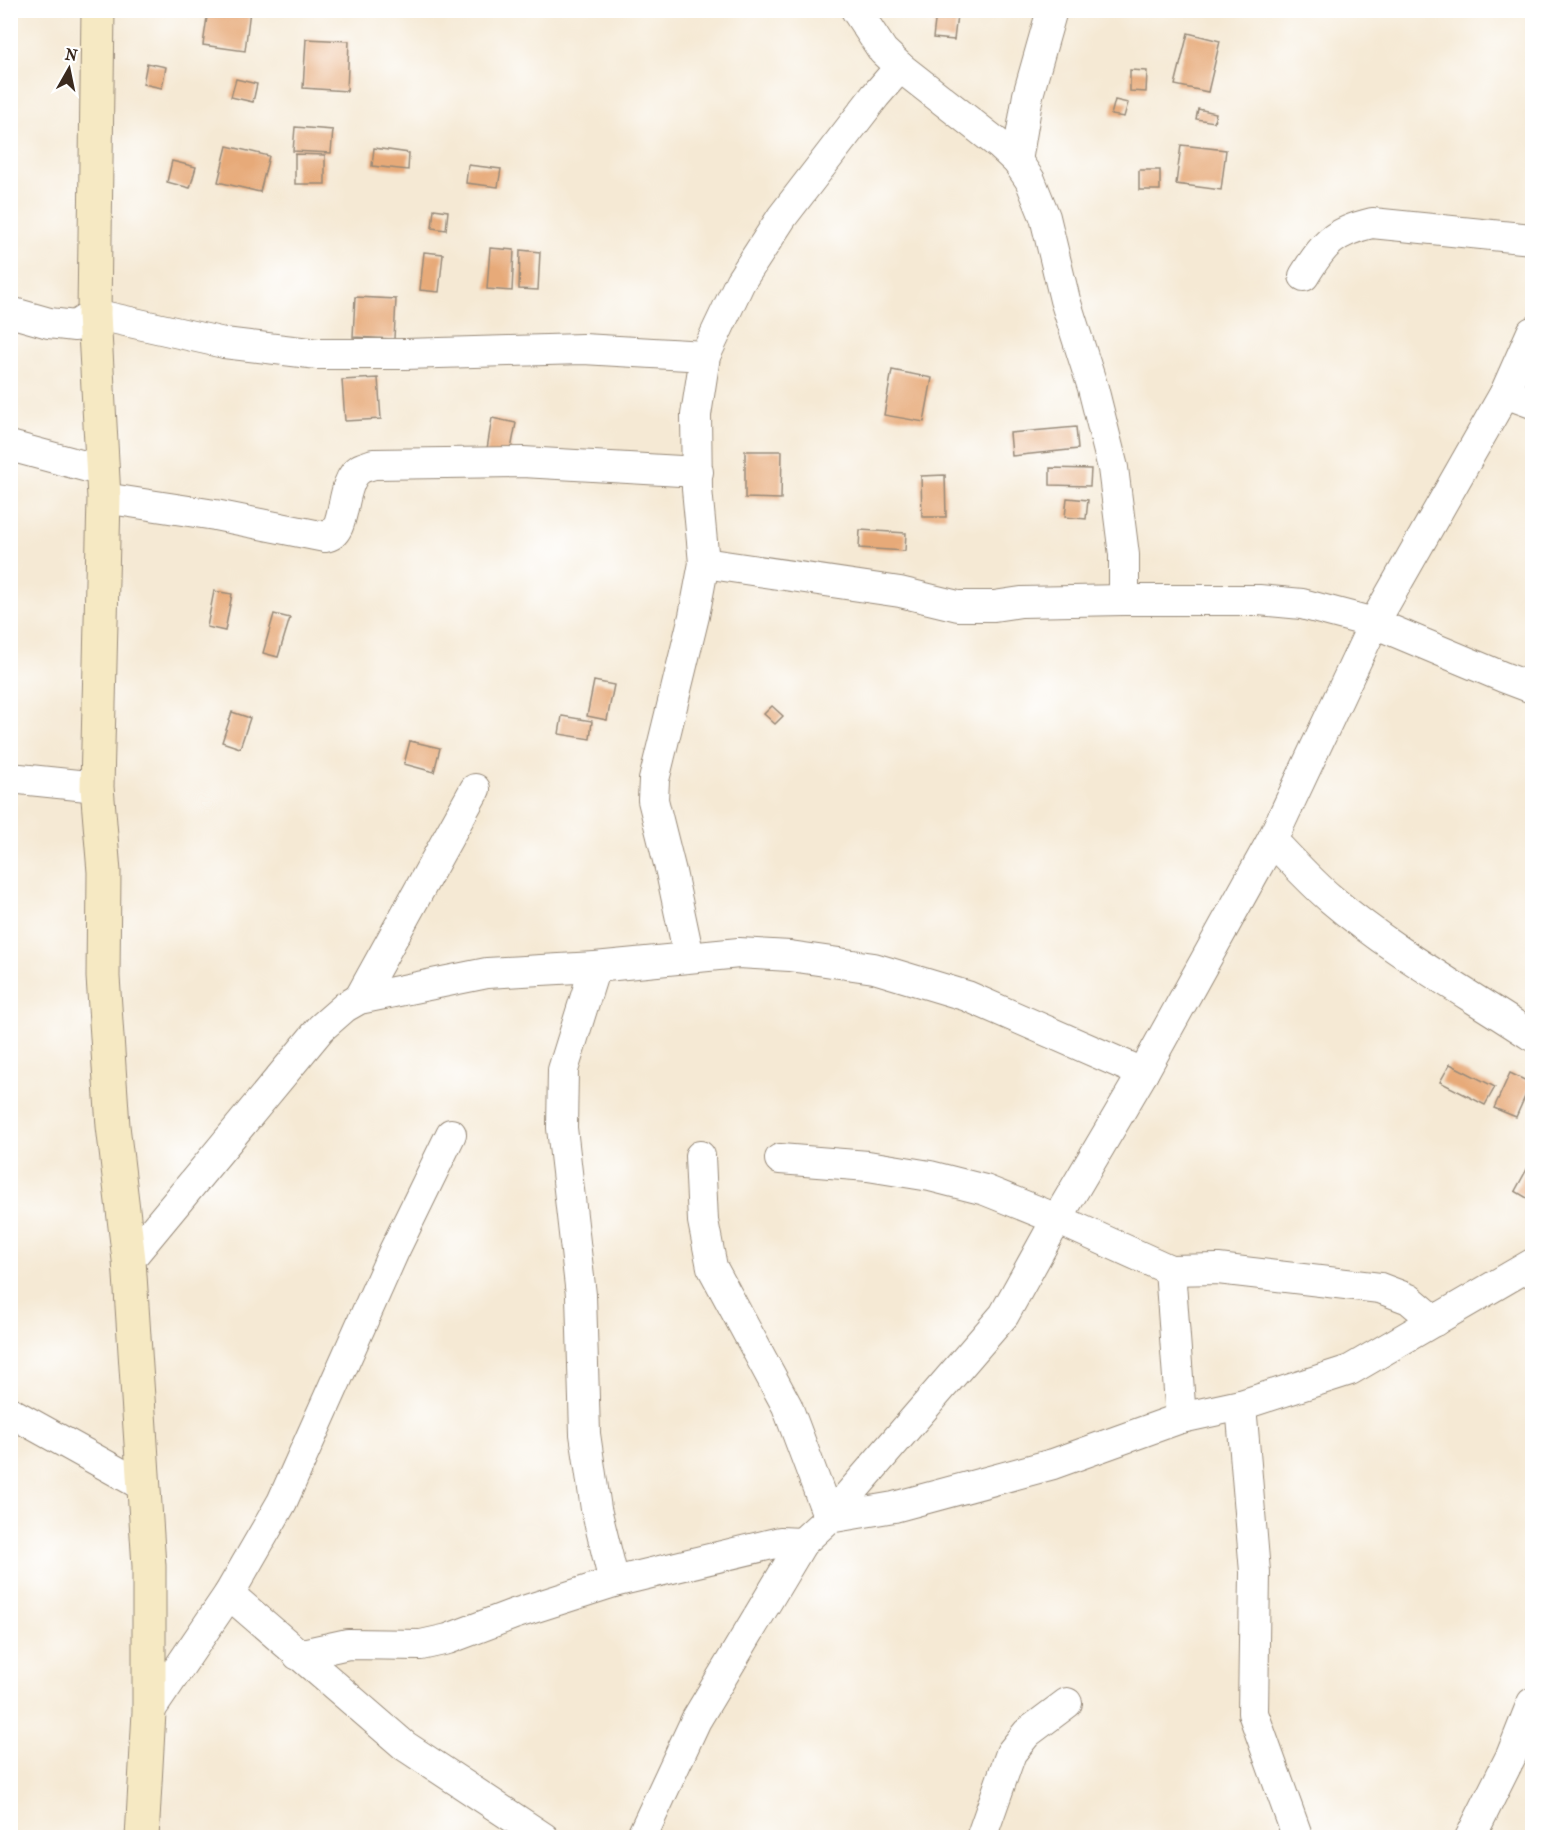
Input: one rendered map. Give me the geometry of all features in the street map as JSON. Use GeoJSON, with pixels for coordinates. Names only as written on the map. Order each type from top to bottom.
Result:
{"type":"FeatureCollection","features":[{"type":"Feature","properties":{"kind":"street"},"geometry":{"type":"LineString","coordinates":[[98,10],[94,314],[104,485],[97,787],[104,872],[103,977],[113,1126],[129,1260],[149,1566],[149,1712],[142,1838]]}},
{"type":"Feature","properties":{"kind":"street"},"geometry":{"type":"LineString","coordinates":[[856,10],[883,51],[900,67],[992,138],[1017,161],[1030,180],[1045,217],[1065,300],[1093,388],[1113,468],[1125,555],[1124,600]]}},
{"type":"Feature","properties":{"kind":"street"},"geometry":{"type":"LineString","coordinates":[[1017,161],[1028,95],[1052,10]]}},
{"type":"Feature","properties":{"kind":"street"},"geometry":{"type":"LineString","coordinates":[[689,957],[653,800],[654,780],[694,616],[704,563],[698,489],[696,415],[705,356],[740,282],[782,217],[874,96],[900,67]]}},
{"type":"Feature","properties":{"kind":"street"},"geometry":{"type":"LineString","coordinates":[[1304,276],[1319,251],[1338,235],[1352,228],[1372,223],[1533,238]]}},
{"type":"Feature","properties":{"kind":"street"},"geometry":{"type":"LineString","coordinates":[[10,312],[49,323],[75,326],[94,314],[224,343],[318,354],[583,349],[705,356]]}},
{"type":"Feature","properties":{"kind":"street"},"geometry":{"type":"LineString","coordinates":[[641,1838],[696,1720],[802,1544],[829,1518],[1004,1315],[1057,1219],[1143,1073],[1272,840],[1374,623],[1519,398],[1533,332]]}},
{"type":"Feature","properties":{"kind":"street"},"geometry":{"type":"LineString","coordinates":[[10,446],[104,485],[215,514],[325,537],[331,536],[338,528],[348,484],[359,470],[373,465],[523,462],[698,472]]}},
{"type":"Feature","properties":{"kind":"street"},"geometry":{"type":"LineString","coordinates":[[704,563],[888,590],[958,606],[1124,600],[1259,600],[1302,604],[1374,623],[1503,677],[1533,687]]}},
{"type":"Feature","properties":{"kind":"street"},"geometry":{"type":"LineString","coordinates":[[10,778],[97,787]]}},
{"type":"Feature","properties":{"kind":"street"},"geometry":{"type":"LineString","coordinates":[[359,999],[474,789]]}},
{"type":"Feature","properties":{"kind":"street"},"geometry":{"type":"LineString","coordinates":[[1272,840],[1329,897],[1373,932],[1533,1036]]}},
{"type":"Feature","properties":{"kind":"street"},"geometry":{"type":"LineString","coordinates":[[129,1260],[321,1028],[345,1007],[359,999],[487,973],[595,967],[739,953],[790,956],[874,968],[967,996],[1143,1073]]}},
{"type":"Feature","properties":{"kind":"street"},"geometry":{"type":"LineString","coordinates":[[595,967],[563,1070],[562,1128],[580,1295],[585,1434],[596,1509],[614,1582]]}},
{"type":"Feature","properties":{"kind":"street"},"geometry":{"type":"LineString","coordinates":[[149,1712],[229,1594],[282,1502],[394,1251],[451,1134]]}},
{"type":"Feature","properties":{"kind":"street"},"geometry":{"type":"LineString","coordinates":[[700,1156],[704,1221],[712,1267],[787,1406],[829,1518]]}},
{"type":"Feature","properties":{"kind":"street"},"geometry":{"type":"LineString","coordinates":[[780,1159],[868,1166],[930,1176],[985,1191],[1057,1219],[1170,1269],[1218,1269],[1380,1288],[1409,1299],[1435,1321]]}},
{"type":"Feature","properties":{"kind":"street"},"geometry":{"type":"LineString","coordinates":[[829,1518],[894,1507],[1053,1464],[1181,1418],[1241,1405],[1350,1370],[1533,1264]]}},
{"type":"Feature","properties":{"kind":"street"},"geometry":{"type":"LineString","coordinates":[[1170,1269],[1181,1418]]}},
{"type":"Feature","properties":{"kind":"street"},"geometry":{"type":"LineString","coordinates":[[1241,1405],[1255,1572],[1253,1713],[1298,1838]]}},
{"type":"Feature","properties":{"kind":"street"},"geometry":{"type":"LineString","coordinates":[[10,1412],[145,1487]]}},
{"type":"Feature","properties":{"kind":"street"},"geometry":{"type":"LineString","coordinates":[[298,1655],[348,1644],[421,1645],[448,1639],[514,1614],[614,1582],[780,1542],[802,1544]]}},
{"type":"Feature","properties":{"kind":"street"},"geometry":{"type":"LineString","coordinates":[[229,1594],[405,1746],[544,1838]]}},
{"type":"Feature","properties":{"kind":"street"},"geometry":{"type":"LineString","coordinates":[[1470,1838],[1511,1756],[1533,1702]]}},
{"type":"Feature","properties":{"kind":"street"},"geometry":{"type":"LineString","coordinates":[[981,1838],[1011,1753],[1027,1733],[1067,1703]]}},
{"type":"Feature","properties":{"kind":"building"},"geometry":{"type":"Polygon","coordinates":[[[208,10],[250,10],[245,51],[203,45],[208,10]]]}},
{"type":"Feature","properties":{"kind":"building"},"geometry":{"type":"Polygon","coordinates":[[[936,13],[957,15],[954,40],[933,38],[936,13]]]}},
{"type":"Feature","properties":{"kind":"building"},"geometry":{"type":"Polygon","coordinates":[[[1188,33],[1220,41],[1208,92],[1175,85],[1188,33]]]}},
{"type":"Feature","properties":{"kind":"building"},"geometry":{"type":"Polygon","coordinates":[[[306,39],[349,41],[347,91],[303,88],[306,39]]]}},
{"type":"Feature","properties":{"kind":"building"},"geometry":{"type":"Polygon","coordinates":[[[147,63],[166,67],[162,88],[143,84],[147,63]]]}},
{"type":"Feature","properties":{"kind":"building"},"geometry":{"type":"Polygon","coordinates":[[[1130,70],[1147,71],[1146,92],[1130,91],[1130,70]]]}},
{"type":"Feature","properties":{"kind":"building"},"geometry":{"type":"Polygon","coordinates":[[[236,79],[257,84],[253,102],[231,97],[236,79]]]}},
{"type":"Feature","properties":{"kind":"building"},"geometry":{"type":"Polygon","coordinates":[[[1115,100],[1128,103],[1124,117],[1111,115],[1115,100]]]}},
{"type":"Feature","properties":{"kind":"building"},"geometry":{"type":"Polygon","coordinates":[[[1198,109],[1216,113],[1214,122],[1196,119],[1198,109]]]}},
{"type":"Feature","properties":{"kind":"building"},"geometry":{"type":"Polygon","coordinates":[[[295,127],[333,130],[331,153],[293,151],[295,127]]]}},
{"type":"Feature","properties":{"kind":"building"},"geometry":{"type":"Polygon","coordinates":[[[1181,145],[1226,150],[1221,190],[1176,184],[1181,145]]]}},
{"type":"Feature","properties":{"kind":"building"},"geometry":{"type":"Polygon","coordinates":[[[227,146],[269,156],[260,192],[218,182],[227,146]]]}},
{"type":"Feature","properties":{"kind":"building"},"geometry":{"type":"Polygon","coordinates":[[[374,148],[409,153],[408,170],[372,166],[374,148]]]}},
{"type":"Feature","properties":{"kind":"building"},"geometry":{"type":"Polygon","coordinates":[[[295,154],[325,155],[325,184],[295,184],[295,154]]]}},
{"type":"Feature","properties":{"kind":"building"},"geometry":{"type":"Polygon","coordinates":[[[172,161],[196,167],[190,188],[167,182],[172,161]]]}},
{"type":"Feature","properties":{"kind":"building"},"geometry":{"type":"Polygon","coordinates":[[[468,165],[501,169],[498,187],[466,183],[468,165]]]}},
{"type":"Feature","properties":{"kind":"building"},"geometry":{"type":"Polygon","coordinates":[[[1139,170],[1160,170],[1160,190],[1139,190],[1139,170]]]}},
{"type":"Feature","properties":{"kind":"building"},"geometry":{"type":"Polygon","coordinates":[[[434,209],[448,211],[446,230],[432,228],[434,209]]]}},
{"type":"Feature","properties":{"kind":"building"},"geometry":{"type":"Polygon","coordinates":[[[490,248],[514,250],[512,291],[487,289],[490,248]]]}},
{"type":"Feature","properties":{"kind":"building"},"geometry":{"type":"Polygon","coordinates":[[[520,250],[540,252],[538,290],[519,289],[520,250]]]}},
{"type":"Feature","properties":{"kind":"building"},"geometry":{"type":"Polygon","coordinates":[[[424,252],[443,254],[439,292],[420,290],[424,252]]]}},
{"type":"Feature","properties":{"kind":"building"},"geometry":{"type":"Polygon","coordinates":[[[355,297],[396,299],[394,339],[353,337],[355,297]]]}},
{"type":"Feature","properties":{"kind":"building"},"geometry":{"type":"Polygon","coordinates":[[[892,370],[932,378],[924,422],[884,415],[892,370]]]}},
{"type":"Feature","properties":{"kind":"building"},"geometry":{"type":"Polygon","coordinates":[[[378,378],[381,419],[345,421],[342,380],[378,378]]]}},
{"type":"Feature","properties":{"kind":"building"},"geometry":{"type":"Polygon","coordinates":[[[492,418],[516,423],[509,460],[486,455],[492,418]]]}},
{"type":"Feature","properties":{"kind":"building"},"geometry":{"type":"Polygon","coordinates":[[[1076,427],[1078,449],[1012,456],[1010,433],[1076,427]]]}},
{"type":"Feature","properties":{"kind":"building"},"geometry":{"type":"Polygon","coordinates":[[[745,451],[782,451],[781,499],[745,498],[745,451]]]}},
{"type":"Feature","properties":{"kind":"building"},"geometry":{"type":"Polygon","coordinates":[[[1050,468],[1091,469],[1090,486],[1050,485],[1050,468]]]}},
{"type":"Feature","properties":{"kind":"building"},"geometry":{"type":"Polygon","coordinates":[[[945,475],[946,517],[922,517],[921,476],[945,475]]]}},
{"type":"Feature","properties":{"kind":"building"},"geometry":{"type":"Polygon","coordinates":[[[1067,498],[1088,500],[1086,519],[1065,517],[1067,498]]]}},
{"type":"Feature","properties":{"kind":"building"},"geometry":{"type":"Polygon","coordinates":[[[860,530],[906,533],[905,551],[859,548],[860,530]]]}},
{"type":"Feature","properties":{"kind":"building"},"geometry":{"type":"Polygon","coordinates":[[[214,591],[232,594],[225,631],[207,627],[214,591]]]}},
{"type":"Feature","properties":{"kind":"building"},"geometry":{"type":"Polygon","coordinates":[[[274,614],[290,618],[278,657],[263,653],[274,614]]]}},
{"type":"Feature","properties":{"kind":"building"},"geometry":{"type":"Polygon","coordinates":[[[594,681],[614,685],[607,720],[587,716],[594,681]]]}},
{"type":"Feature","properties":{"kind":"building"},"geometry":{"type":"Polygon","coordinates":[[[772,706],[783,716],[775,724],[764,714],[772,706]]]}},
{"type":"Feature","properties":{"kind":"building"},"geometry":{"type":"Polygon","coordinates":[[[232,712],[250,718],[240,748],[222,742],[232,712]]]}},
{"type":"Feature","properties":{"kind":"building"},"geometry":{"type":"Polygon","coordinates":[[[562,716],[592,721],[590,739],[559,734],[562,716]]]}},
{"type":"Feature","properties":{"kind":"building"},"geometry":{"type":"Polygon","coordinates":[[[410,741],[440,748],[434,772],[404,764],[410,741]]]}},
{"type":"Feature","properties":{"kind":"building"},"geometry":{"type":"Polygon","coordinates":[[[1450,1064],[1495,1087],[1485,1105],[1440,1082],[1450,1064]]]}},
{"type":"Feature","properties":{"kind":"building"},"geometry":{"type":"Polygon","coordinates":[[[1510,1073],[1531,1083],[1516,1117],[1494,1108],[1510,1073]]]}},
{"type":"Feature","properties":{"kind":"building"},"geometry":{"type":"Polygon","coordinates":[[[1532,1160],[1532,1201],[1515,1191],[1532,1160]]]}}]}
